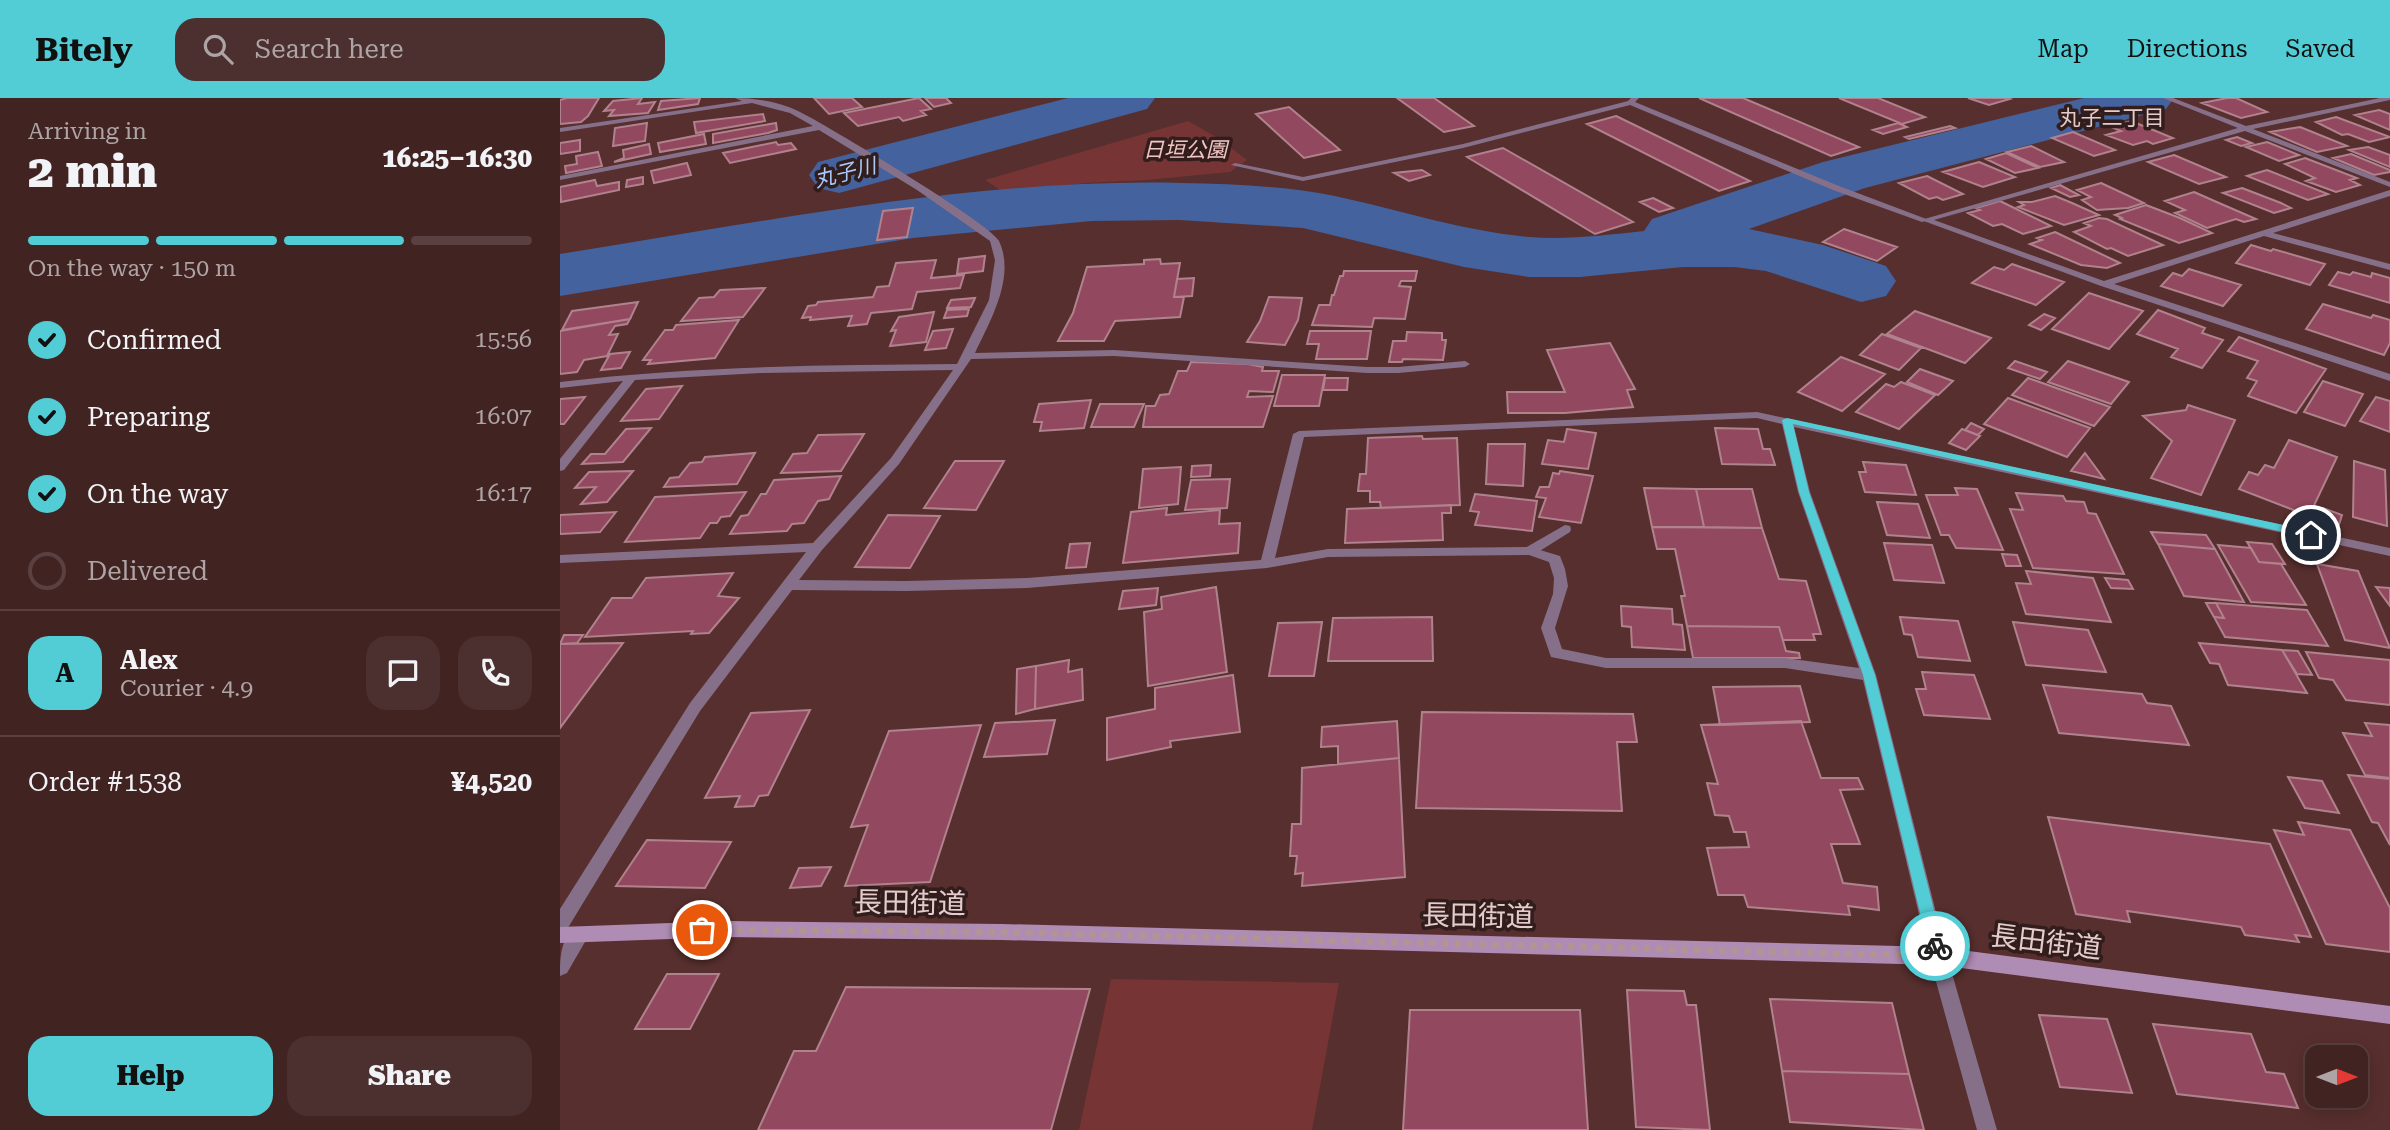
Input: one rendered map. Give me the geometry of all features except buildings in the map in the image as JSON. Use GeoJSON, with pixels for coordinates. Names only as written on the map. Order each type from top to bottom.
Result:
{"type":"FeatureCollection","features":[{"type":"Feature","properties":{"kind":"main road","name":"長田街道"},"geometry":{"type":"LineString","coordinates":[[560,935],[726,929],[1002,932],[1938,956],[2390,1015]]}},
{"type":"Feature","properties":{"kind":"street"},"geometry":{"type":"LineString","coordinates":[[560,925],[695,707],[786,585],[895,461],[964,361],[994,300],[1000,260],[994,240],[942,202],[821,127],[779,106],[739,98]]}},
{"type":"Feature","properties":{"kind":"street"},"geometry":{"type":"LineString","coordinates":[[1612,98],[1630,102],[1836,188],[2104,284],[2390,378]]}},
{"type":"Feature","properties":{"kind":"street"},"geometry":{"type":"LineString","coordinates":[[2167,98],[2390,185]]}},
{"type":"Feature","properties":{"kind":"street"},"geometry":{"type":"LineString","coordinates":[[1925,220],[1959,208],[2243,129],[2390,98]]}},
{"type":"Feature","properties":{"kind":"street"},"geometry":{"type":"LineString","coordinates":[[560,130],[755,101]]}},
{"type":"Feature","properties":{"kind":"street"},"geometry":{"type":"LineString","coordinates":[[1235,165],[1303,179],[1463,146],[1630,102]]}},
{"type":"Feature","properties":{"kind":"street"},"geometry":{"type":"LineString","coordinates":[[560,178],[821,127]]}},
{"type":"Feature","properties":{"kind":"street"},"geometry":{"type":"LineString","coordinates":[[2104,284],[2390,193]]}},
{"type":"Feature","properties":{"kind":"street"},"geometry":{"type":"LineString","coordinates":[[2265,234],[2390,267]]}},
{"type":"Feature","properties":{"kind":"street"},"geometry":{"type":"LineString","coordinates":[[560,385],[633,376],[727,370],[1114,353],[1367,370],[1465,364]]}},
{"type":"Feature","properties":{"kind":"street"},"geometry":{"type":"LineString","coordinates":[[560,467],[633,376]]}},
{"type":"Feature","properties":{"kind":"street"},"geometry":{"type":"LineString","coordinates":[[1267,564],[1299,434],[1757,415],[2390,552]]}},
{"type":"Feature","properties":{"kind":"street"},"geometry":{"type":"LineString","coordinates":[[1787,420],[1804,492],[1869,675],[1938,956],[1987,1130]]}},
{"type":"Feature","properties":{"kind":"street"},"geometry":{"type":"LineString","coordinates":[[1530,551],[1565,529]]}},
{"type":"Feature","properties":{"kind":"street"},"geometry":{"type":"LineString","coordinates":[[560,559],[817,547]]}},
{"type":"Feature","properties":{"kind":"street"},"geometry":{"type":"LineString","coordinates":[[786,585],[1027,583],[1267,564],[1328,553],[1530,551],[1555,559],[1563,578],[1560,597],[1548,628],[1556,653],[1606,663],[1785,663],[1869,675]]}},
{"type":"Feature","properties":{"kind":"street"},"geometry":{"type":"LineString","coordinates":[[560,967],[580,935]]}},
{"type":"Feature","properties":{"kind":"green space","name":"日垣公園"},"geometry":{"type":"Polygon","coordinates":[[[1188,121],[1218,138],[1247,160],[1230,172],[1086,183],[1005,193],[985,180],[1188,121]]]}},
{"type":"Feature","properties":{"kind":"green space"},"geometry":{"type":"Polygon","coordinates":[[[1111,979],[1339,983],[1312,1130],[1079,1130],[1111,979]]]}},
{"type":"Feature","properties":{"kind":"waterway","name":"丸子川"},"geometry":{"type":"LineString","coordinates":[[839,175],[1129,98]]}},
{"type":"Feature","properties":{"kind":"waterway"},"geometry":{"type":"LineString","coordinates":[[1675,233],[1844,175],[2148,98]]}},
{"type":"Feature","properties":{"kind":"waterway"},"geometry":{"type":"LineString","coordinates":[[560,275],[913,219],[1002,209],[1180,201],[1303,209],[1464,247],[1529,257],[1580,257],[1683,247],[1734,247],[1767,251],[1861,281]]}},
{"type":"Feature","properties":{"kind":"way so far"},"geometry":{"type":"LineString","coordinates":[[702,930],[1002,932],[1938,956],[1935,946]]}},
{"type":"Feature","properties":{"kind":"district","name":"丸子二丁目"},"geometry":{"type":"Point","coordinates":[2112,118]}},
{"type":"Feature","properties":{"kind":"route"},"geometry":{"type":"LineString","coordinates":[[1935,946],[1869,675],[1804,492],[1787,420],[2311,535]]}}]}
